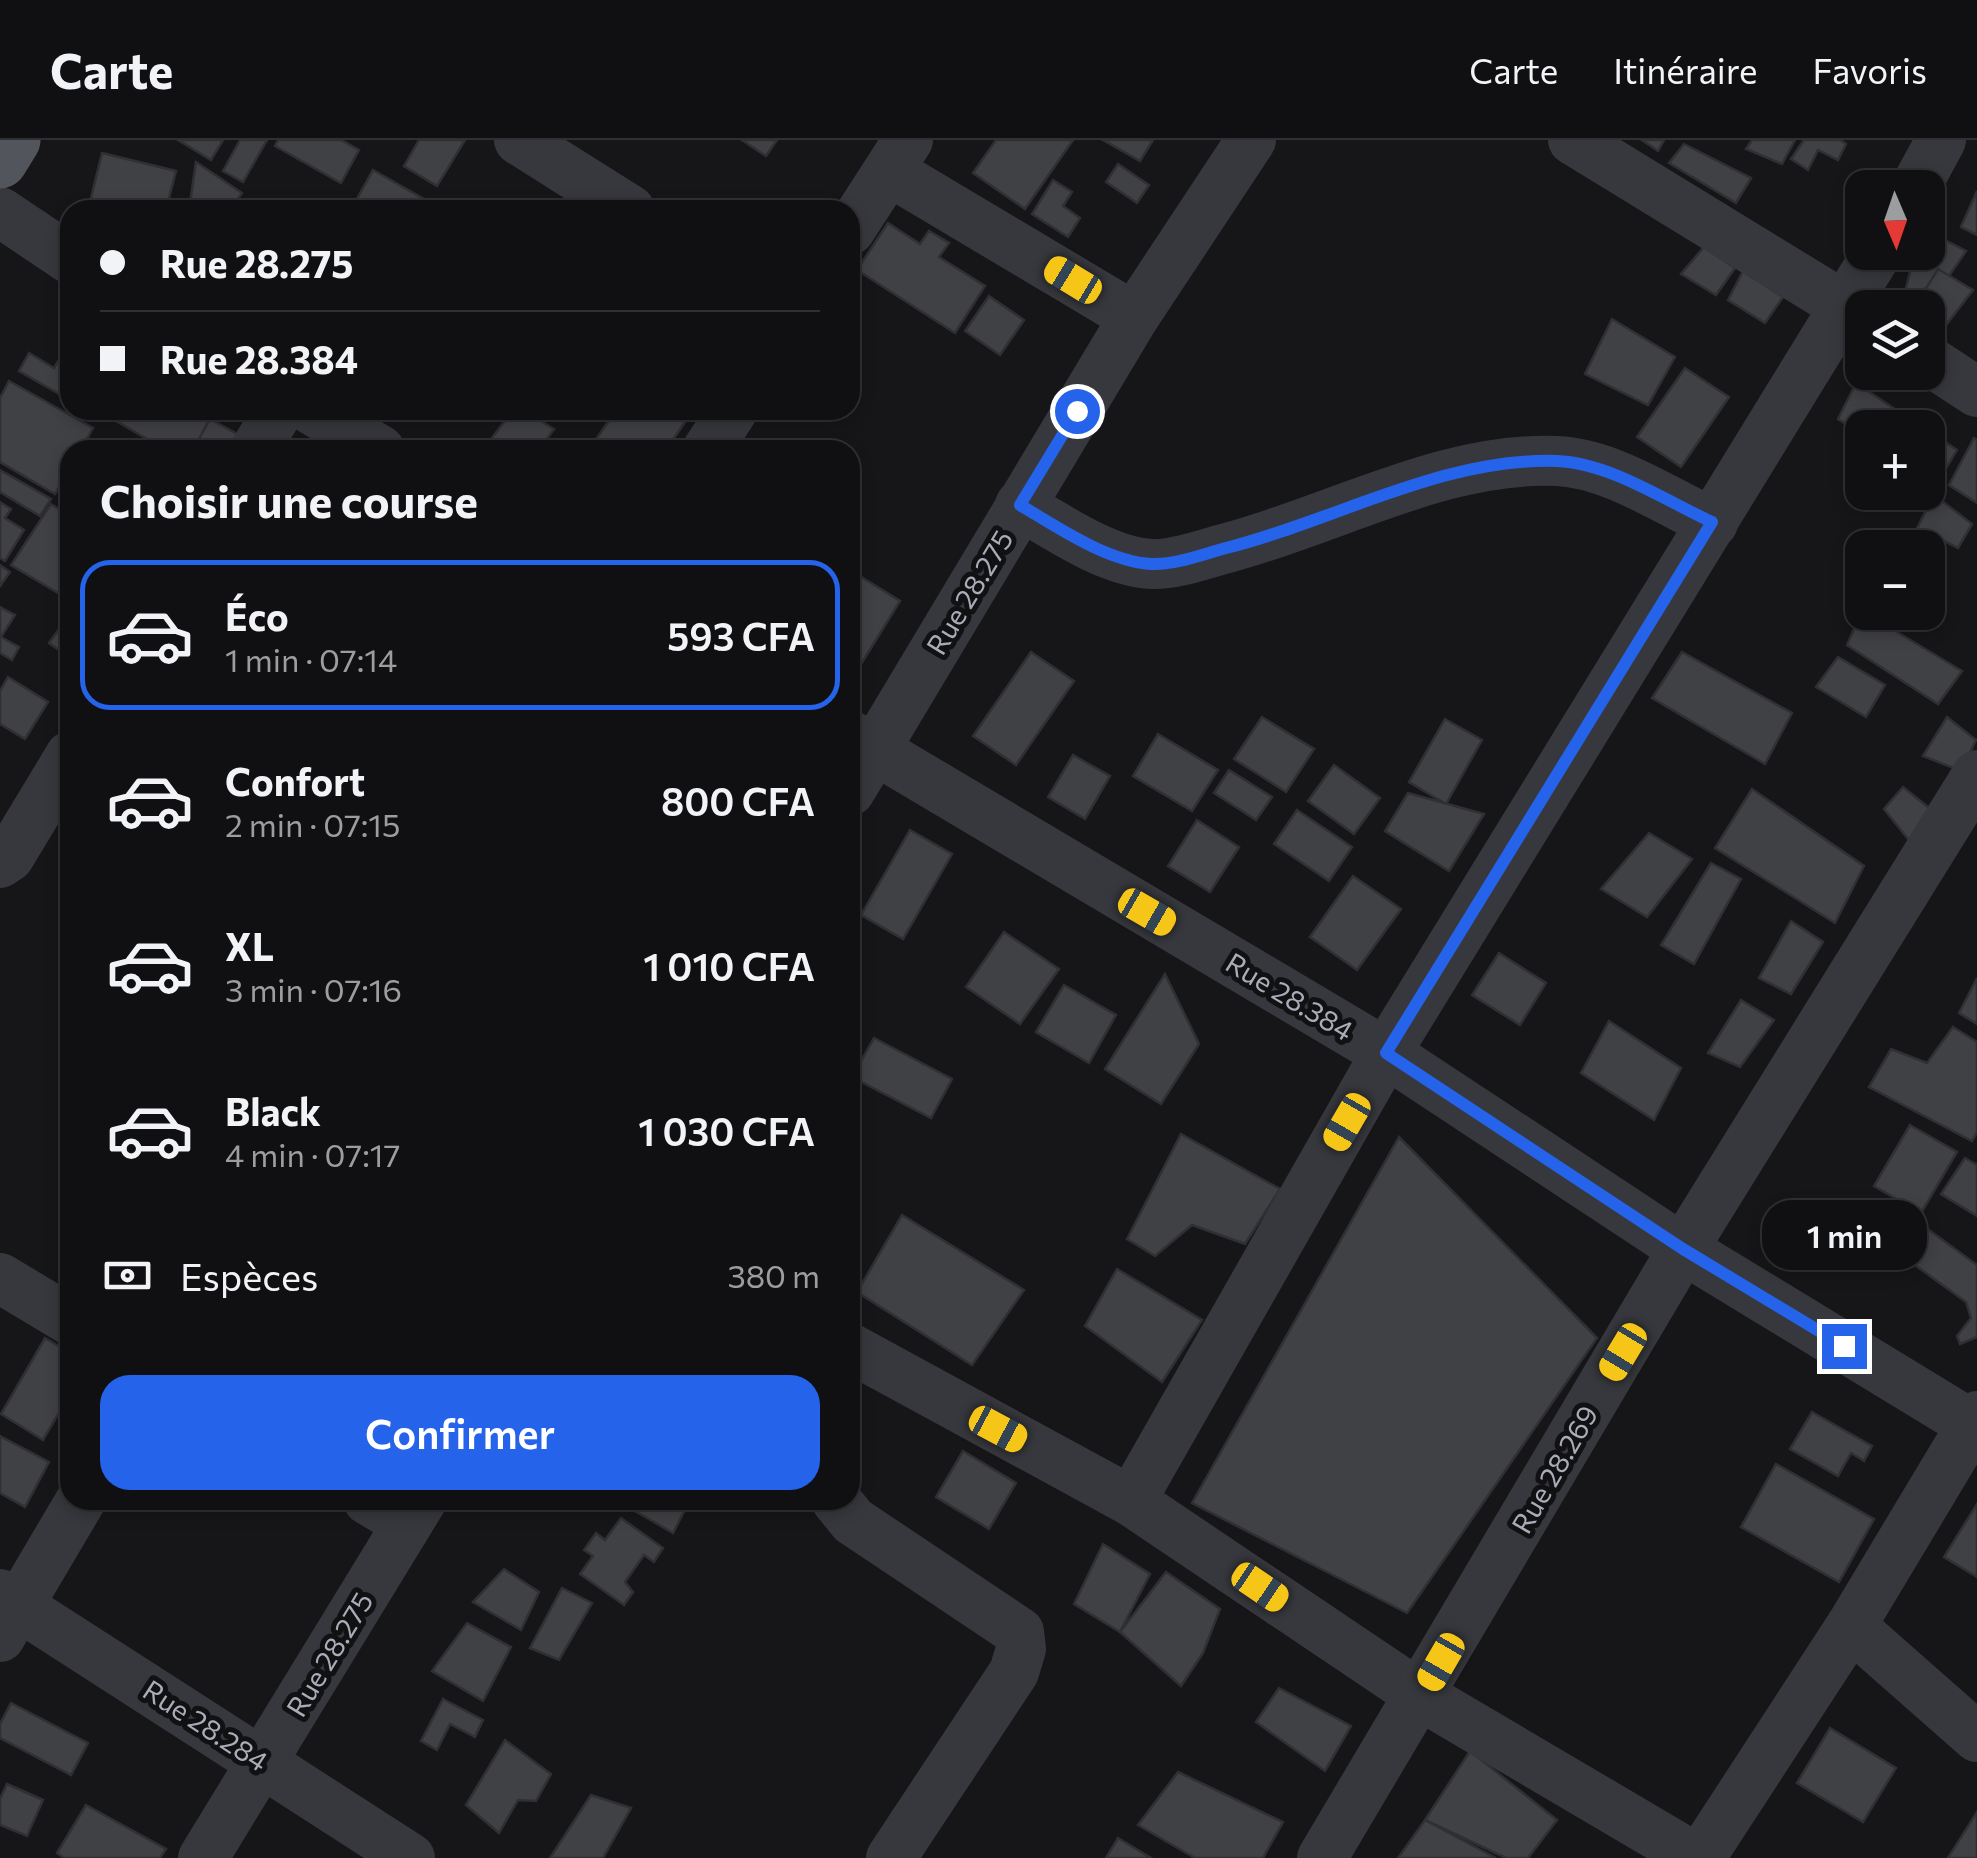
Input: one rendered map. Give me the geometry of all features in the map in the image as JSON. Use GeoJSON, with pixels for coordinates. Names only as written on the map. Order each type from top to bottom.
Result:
{"type":"FeatureCollection","features":[{"type":"Feature","properties":{"kind":"main road"},"geometry":{"type":"LineString","coordinates":[[0,161],[13,140]]}},
{"type":"Feature","properties":{"kind":"street","name":"Rue 28.275"},"geometry":{"type":"LineString","coordinates":[[860,756],[1020,505],[1134,316],[1250,140]]}},
{"type":"Feature","properties":{"kind":"street"},"geometry":{"type":"LineString","coordinates":[[1573,140],[1845,306]]}},
{"type":"Feature","properties":{"kind":"street"},"geometry":{"type":"LineString","coordinates":[[1924,170],[1941,140]]}},
{"type":"Feature","properties":{"kind":"street"},"geometry":{"type":"LineString","coordinates":[[522,141],[614,200]]}},
{"type":"Feature","properties":{"kind":"street"},"geometry":{"type":"LineString","coordinates":[[860,215],[898,156],[1134,316]]}},
{"type":"Feature","properties":{"kind":"street"},"geometry":{"type":"LineString","coordinates":[[0,212],[60,252]]}},
{"type":"Feature","properties":{"kind":"street"},"geometry":{"type":"LineString","coordinates":[[1131,1500],[1386,1053],[1712,522],[1845,327]]}},
{"type":"Feature","properties":{"kind":"street"},"geometry":{"type":"LineString","coordinates":[[1945,371],[1977,392]]}},
{"type":"Feature","properties":{"kind":"street"},"geometry":{"type":"LineString","coordinates":[[329,420],[363,440]]}},
{"type":"Feature","properties":{"kind":"street"},"geometry":{"type":"LineString","coordinates":[[1020,505],[1086,544],[1152,564],[1266,539],[1456,473],[1504,464],[1560,461],[1605,472],[1712,522]]}},
{"type":"Feature","properties":{"kind":"street","name":"Rue 28.384"},"geometry":{"type":"LineString","coordinates":[[860,760],[1386,1053],[1683,1249],[1975,1423]]}},
{"type":"Feature","properties":{"kind":"street"},"geometry":{"type":"LineString","coordinates":[[0,863],[9,858],[60,773]]}},
{"type":"Feature","properties":{"kind":"street","name":"Rue 28.269"},"geometry":{"type":"LineString","coordinates":[[1322,1858],[1683,1249],[1977,775]]}},
{"type":"Feature","properties":{"kind":"street"},"geometry":{"type":"LineString","coordinates":[[0,1278],[60,1314]]}},
{"type":"Feature","properties":{"kind":"street"},"geometry":{"type":"LineString","coordinates":[[860,1367],[1131,1500],[1420,1696],[1699,1858],[1851,1626],[1975,1423]]}},
{"type":"Feature","properties":{"kind":"street"},"geometry":{"type":"LineString","coordinates":[[6,1612],[73,1510]]}},
{"type":"Feature","properties":{"kind":"street","name":"Rue 28.275"},"geometry":{"type":"LineString","coordinates":[[204,1858],[264,1762],[398,1510]]}},
{"type":"Feature","properties":{"kind":"street"},"geometry":{"type":"LineString","coordinates":[[844,1510],[853,1521],[1019,1632],[1021,1649],[1014,1672],[891,1858]]}},
{"type":"Feature","properties":{"kind":"street","name":"Rue 28.284"},"geometry":{"type":"LineString","coordinates":[[6,1612],[264,1762],[410,1858]]}},
{"type":"Feature","properties":{"kind":"street"},"geometry":{"type":"LineString","coordinates":[[1851,1626],[1977,1737]]}},
{"type":"Feature","properties":{"kind":"building"},"geometry":{"type":"Polygon","coordinates":[[[178,140],[223,140],[211,160],[178,140]]]}},
{"type":"Feature","properties":{"kind":"building"},"geometry":{"type":"Polygon","coordinates":[[[240,140],[267,140],[243,182],[223,171],[240,140]]]}},
{"type":"Feature","properties":{"kind":"building"},"geometry":{"type":"Polygon","coordinates":[[[278,140],[341,140],[359,150],[341,183],[275,146],[278,140]]]}},
{"type":"Feature","properties":{"kind":"building"},"geometry":{"type":"Polygon","coordinates":[[[419,140],[465,140],[437,186],[404,166],[419,140]]]}},
{"type":"Feature","properties":{"kind":"building"},"geometry":{"type":"Polygon","coordinates":[[[742,140],[777,140],[766,156],[742,140]]]}},
{"type":"Feature","properties":{"kind":"building"},"geometry":{"type":"Polygon","coordinates":[[[996,140],[1073,140],[1025,209],[973,173],[996,140]]]}},
{"type":"Feature","properties":{"kind":"building"},"geometry":{"type":"Polygon","coordinates":[[[1103,140],[1153,140],[1140,161],[1103,140]]]}},
{"type":"Feature","properties":{"kind":"building"},"geometry":{"type":"Polygon","coordinates":[[[1642,140],[1664,140],[1658,151],[1642,140]]]}},
{"type":"Feature","properties":{"kind":"building"},"geometry":{"type":"Polygon","coordinates":[[[1752,140],[1795,140],[1782,164],[1746,149],[1752,140]]]}},
{"type":"Feature","properties":{"kind":"building"},"geometry":{"type":"Polygon","coordinates":[[[1804,140],[1840,140],[1846,144],[1838,160],[1818,150],[1808,170],[1791,159],[1804,140]]]}},
{"type":"Feature","properties":{"kind":"building"},"geometry":{"type":"Polygon","coordinates":[[[1684,144],[1751,178],[1736,203],[1669,163],[1684,144]]]}},
{"type":"Feature","properties":{"kind":"building"},"geometry":{"type":"Polygon","coordinates":[[[102,153],[176,171],[169,200],[90,200],[102,153]]]}},
{"type":"Feature","properties":{"kind":"building"},"geometry":{"type":"Polygon","coordinates":[[[196,162],[242,193],[237,200],[190,200],[196,162]]]}},
{"type":"Feature","properties":{"kind":"building"},"geometry":{"type":"Polygon","coordinates":[[[1118,164],[1149,185],[1137,203],[1106,182],[1118,164]]]}},
{"type":"Feature","properties":{"kind":"building"},"geometry":{"type":"Polygon","coordinates":[[[373,170],[424,199],[423,200],[356,200],[373,170]]]}},
{"type":"Feature","properties":{"kind":"building"},"geometry":{"type":"Polygon","coordinates":[[[1053,180],[1072,192],[1063,206],[1080,218],[1068,237],[1032,214],[1053,180]]]}},
{"type":"Feature","properties":{"kind":"building"},"geometry":{"type":"Polygon","coordinates":[[[1977,191],[1977,235],[1961,227],[1977,191]]]}},
{"type":"Feature","properties":{"kind":"building"},"geometry":{"type":"Polygon","coordinates":[[[888,223],[920,244],[929,231],[949,243],[939,257],[985,286],[955,333],[860,272],[860,265],[888,223]]]}},
{"type":"Feature","properties":{"kind":"building"},"geometry":{"type":"Polygon","coordinates":[[[1945,240],[1966,251],[1949,276],[1922,290],[1906,290],[1910,270],[1945,270],[1945,240]]]}},
{"type":"Feature","properties":{"kind":"building"},"geometry":{"type":"Polygon","coordinates":[[[1704,247],[1735,268],[1716,295],[1681,274],[1704,247]]]}},
{"type":"Feature","properties":{"kind":"building"},"geometry":{"type":"Polygon","coordinates":[[[1940,270],[1973,290],[1945,326],[1945,290],[1925,290],[1940,270]]]}},
{"type":"Feature","properties":{"kind":"building"},"geometry":{"type":"Polygon","coordinates":[[[1743,271],[1783,297],[1765,323],[1728,300],[1743,271]]]}},
{"type":"Feature","properties":{"kind":"building"},"geometry":{"type":"Polygon","coordinates":[[[989,296],[1024,320],[1000,355],[965,331],[989,296]]]}},
{"type":"Feature","properties":{"kind":"building"},"geometry":{"type":"Polygon","coordinates":[[[1612,319],[1675,357],[1648,405],[1585,374],[1612,319]]]}},
{"type":"Feature","properties":{"kind":"building"},"geometry":{"type":"Polygon","coordinates":[[[29,353],[54,368],[60,358],[60,394],[19,371],[29,353]]]}},
{"type":"Feature","properties":{"kind":"building"},"geometry":{"type":"Polygon","coordinates":[[[1685,368],[1729,397],[1681,467],[1637,437],[1685,368]]]}},
{"type":"Feature","properties":{"kind":"building"},"geometry":{"type":"Polygon","coordinates":[[[9,381],[60,410],[60,420],[79,420],[93,428],[86,440],[60,440],[60,485],[55,494],[0,462],[0,398],[9,381]]]}},
{"type":"Feature","properties":{"kind":"building"},"geometry":{"type":"Polygon","coordinates":[[[1852,390],[1866,390],[1896,410],[1845,410],[1845,423],[1838,419],[1852,390]]]}},
{"type":"Feature","properties":{"kind":"building"},"geometry":{"type":"Polygon","coordinates":[[[114,420],[209,420],[201,440],[149,440],[114,420]]]}},
{"type":"Feature","properties":{"kind":"building"},"geometry":{"type":"Polygon","coordinates":[[[209,420],[241,436],[238,440],[199,439],[209,420]]]}},
{"type":"Feature","properties":{"kind":"building"},"geometry":{"type":"Polygon","coordinates":[[[505,420],[539,420],[554,429],[546,440],[490,440],[505,420]]]}},
{"type":"Feature","properties":{"kind":"building"},"geometry":{"type":"Polygon","coordinates":[[[609,420],[686,420],[673,440],[596,440],[609,420]]]}},
{"type":"Feature","properties":{"kind":"building"},"geometry":{"type":"Polygon","coordinates":[[[1974,438],[1977,440],[1977,503],[1949,485],[1974,438]]]}},
{"type":"Feature","properties":{"kind":"building"},"geometry":{"type":"Polygon","coordinates":[[[1945,442],[1957,450],[1945,470],[1945,442]]]}},
{"type":"Feature","properties":{"kind":"building"},"geometry":{"type":"Polygon","coordinates":[[[0,470],[51,499],[40,516],[0,492],[0,470]]]}},
{"type":"Feature","properties":{"kind":"building"},"geometry":{"type":"Polygon","coordinates":[[[0,502],[11,509],[5,518],[24,530],[5,561],[0,558],[0,502]]]}},
{"type":"Feature","properties":{"kind":"building"},"geometry":{"type":"Polygon","coordinates":[[[1945,503],[1972,524],[1958,548],[1945,542],[1945,530],[1916,530],[1926,510],[1945,510],[1945,503]]]}},
{"type":"Feature","properties":{"kind":"building"},"geometry":{"type":"Polygon","coordinates":[[[51,504],[60,510],[60,594],[11,565],[51,504]]]}},
{"type":"Feature","properties":{"kind":"building"},"geometry":{"type":"Polygon","coordinates":[[[0,565],[10,572],[0,586],[0,565]]]}},
{"type":"Feature","properties":{"kind":"building"},"geometry":{"type":"Polygon","coordinates":[[[860,576],[900,601],[860,666],[860,576]]]}},
{"type":"Feature","properties":{"kind":"building"},"geometry":{"type":"Polygon","coordinates":[[[0,607],[15,615],[1,637],[19,647],[12,660],[0,653],[0,607]]]}},
{"type":"Feature","properties":{"kind":"building"},"geometry":{"type":"Polygon","coordinates":[[[60,628],[60,651],[49,643],[60,628]]]}},
{"type":"Feature","properties":{"kind":"building"},"geometry":{"type":"Polygon","coordinates":[[[1854,630],[1894,630],[1962,671],[1938,704],[1847,645],[1854,630]]]}},
{"type":"Feature","properties":{"kind":"building"},"geometry":{"type":"Polygon","coordinates":[[[1031,652],[1074,681],[1016,765],[973,736],[1031,652]]]}},
{"type":"Feature","properties":{"kind":"building"},"geometry":{"type":"Polygon","coordinates":[[[1682,652],[1792,713],[1765,764],[1652,698],[1682,652]]]}},
{"type":"Feature","properties":{"kind":"building"},"geometry":{"type":"Polygon","coordinates":[[[1838,657],[1885,685],[1866,717],[1816,687],[1838,657]]]}},
{"type":"Feature","properties":{"kind":"building"},"geometry":{"type":"Polygon","coordinates":[[[8,677],[48,702],[25,739],[0,724],[0,691],[8,677]]]}},
{"type":"Feature","properties":{"kind":"building"},"geometry":{"type":"Polygon","coordinates":[[[1262,717],[1314,749],[1286,792],[1234,759],[1262,717]]]}},
{"type":"Feature","properties":{"kind":"building"},"geometry":{"type":"Polygon","coordinates":[[[1947,717],[1976,740],[1961,771],[1923,756],[1947,717]]]}},
{"type":"Feature","properties":{"kind":"building"},"geometry":{"type":"Polygon","coordinates":[[[1445,719],[1482,740],[1446,804],[1409,782],[1445,719]]]}},
{"type":"Feature","properties":{"kind":"building"},"geometry":{"type":"Polygon","coordinates":[[[1158,734],[1218,770],[1192,811],[1133,776],[1158,734]]]}},
{"type":"Feature","properties":{"kind":"building"},"geometry":{"type":"Polygon","coordinates":[[[1073,755],[1110,776],[1085,819],[1048,797],[1073,755]]]}},
{"type":"Feature","properties":{"kind":"building"},"geometry":{"type":"Polygon","coordinates":[[[1334,765],[1380,798],[1354,834],[1308,801],[1334,765]]]}},
{"type":"Feature","properties":{"kind":"building"},"geometry":{"type":"Polygon","coordinates":[[[1229,770],[1272,797],[1256,820],[1214,793],[1229,770]]]}},
{"type":"Feature","properties":{"kind":"building"},"geometry":{"type":"Polygon","coordinates":[[[1903,787],[1934,812],[1912,844],[1884,809],[1903,787]]]}},
{"type":"Feature","properties":{"kind":"building"},"geometry":{"type":"Polygon","coordinates":[[[1752,789],[1864,866],[1835,923],[1715,848],[1752,789]]]}},
{"type":"Feature","properties":{"kind":"building"},"geometry":{"type":"Polygon","coordinates":[[[1408,793],[1484,814],[1449,871],[1385,831],[1408,793]]]}},
{"type":"Feature","properties":{"kind":"building"},"geometry":{"type":"Polygon","coordinates":[[[1297,810],[1352,847],[1329,881],[1274,844],[1297,810]]]}},
{"type":"Feature","properties":{"kind":"building"},"geometry":{"type":"Polygon","coordinates":[[[1197,820],[1239,847],[1210,892],[1168,866],[1197,820]]]}},
{"type":"Feature","properties":{"kind":"building"},"geometry":{"type":"Polygon","coordinates":[[[910,830],[952,854],[903,939],[861,915],[910,830]]]}},
{"type":"Feature","properties":{"kind":"building"},"geometry":{"type":"Polygon","coordinates":[[[1649,833],[1692,859],[1647,917],[1601,889],[1649,833]]]}},
{"type":"Feature","properties":{"kind":"building"},"geometry":{"type":"Polygon","coordinates":[[[1711,863],[1741,879],[1694,964],[1661,945],[1711,863]]]}},
{"type":"Feature","properties":{"kind":"building"},"geometry":{"type":"Polygon","coordinates":[[[1353,876],[1401,909],[1357,970],[1310,937],[1353,876]]]}},
{"type":"Feature","properties":{"kind":"building"},"geometry":{"type":"Polygon","coordinates":[[[1791,921],[1823,942],[1791,994],[1759,978],[1791,921]]]}},
{"type":"Feature","properties":{"kind":"building"},"geometry":{"type":"Polygon","coordinates":[[[1004,932],[1059,969],[1020,1024],[966,987],[1004,932]]]}},
{"type":"Feature","properties":{"kind":"building"},"geometry":{"type":"Polygon","coordinates":[[[1499,953],[1546,983],[1520,1025],[1472,995],[1499,953]]]}},
{"type":"Feature","properties":{"kind":"building"},"geometry":{"type":"Polygon","coordinates":[[[1165,974],[1199,1044],[1161,1104],[1105,1069],[1165,974]]]}},
{"type":"Feature","properties":{"kind":"building"},"geometry":{"type":"Polygon","coordinates":[[[1977,978],[1977,1024],[1959,1013],[1977,978]]]}},
{"type":"Feature","properties":{"kind":"building"},"geometry":{"type":"Polygon","coordinates":[[[1064,985],[1116,1015],[1089,1063],[1036,1032],[1064,985]]]}},
{"type":"Feature","properties":{"kind":"building"},"geometry":{"type":"Polygon","coordinates":[[[1741,1000],[1774,1020],[1740,1067],[1708,1053],[1741,1000]]]}},
{"type":"Feature","properties":{"kind":"building"},"geometry":{"type":"Polygon","coordinates":[[[1609,1021],[1681,1068],[1654,1120],[1581,1073],[1609,1021]]]}},
{"type":"Feature","properties":{"kind":"building"},"geometry":{"type":"Polygon","coordinates":[[[1953,1027],[1977,1042],[1977,1132],[1972,1141],[1869,1087],[1891,1049],[1927,1063],[1953,1027]]]}},
{"type":"Feature","properties":{"kind":"building"},"geometry":{"type":"Polygon","coordinates":[[[874,1038],[952,1079],[931,1118],[860,1081],[860,1063],[874,1038]]]}},
{"type":"Feature","properties":{"kind":"building"},"geometry":{"type":"Polygon","coordinates":[[[1910,1125],[1957,1152],[1921,1213],[1874,1186],[1910,1125]]]}},
{"type":"Feature","properties":{"kind":"building"},"geometry":{"type":"Polygon","coordinates":[[[1181,1134],[1280,1189],[1245,1244],[1192,1225],[1155,1256],[1127,1239],[1181,1134]]]}},
{"type":"Feature","properties":{"kind":"building"},"geometry":{"type":"Polygon","coordinates":[[[1399,1137],[1597,1338],[1407,1613],[1192,1503],[1399,1137]]]}},
{"type":"Feature","properties":{"kind":"building"},"geometry":{"type":"Polygon","coordinates":[[[1965,1158],[1977,1165],[1977,1216],[1941,1194],[1965,1158]]]}},
{"type":"Feature","properties":{"kind":"building"},"geometry":{"type":"Polygon","coordinates":[[[902,1215],[1024,1290],[972,1365],[860,1294],[860,1287],[902,1215]]]}},
{"type":"Feature","properties":{"kind":"building"},"geometry":{"type":"Polygon","coordinates":[[[1922,1225],[1977,1265],[1977,1337],[1960,1344],[1957,1336],[1971,1318],[1966,1302],[1901,1255],[1922,1225]]]}},
{"type":"Feature","properties":{"kind":"building"},"geometry":{"type":"Polygon","coordinates":[[[1117,1269],[1202,1320],[1162,1382],[1085,1326],[1117,1269]]]}},
{"type":"Feature","properties":{"kind":"building"},"geometry":{"type":"Polygon","coordinates":[[[45,1338],[60,1347],[60,1411],[43,1440],[1,1414],[45,1338]]]}},
{"type":"Feature","properties":{"kind":"building"},"geometry":{"type":"Polygon","coordinates":[[[1812,1412],[1872,1446],[1864,1461],[1851,1453],[1838,1476],[1790,1449],[1812,1412]]]}},
{"type":"Feature","properties":{"kind":"building"},"geometry":{"type":"Polygon","coordinates":[[[0,1436],[49,1462],[25,1507],[0,1493],[0,1436]]]}},
{"type":"Feature","properties":{"kind":"building"},"geometry":{"type":"Polygon","coordinates":[[[963,1451],[1016,1483],[989,1529],[936,1497],[963,1451]]]}},
{"type":"Feature","properties":{"kind":"building"},"geometry":{"type":"Polygon","coordinates":[[[1776,1464],[1874,1519],[1839,1582],[1741,1527],[1776,1464]]]}},
{"type":"Feature","properties":{"kind":"building"},"geometry":{"type":"Polygon","coordinates":[[[1977,1504],[1977,1577],[1944,1557],[1977,1504]]]}},
{"type":"Feature","properties":{"kind":"building"},"geometry":{"type":"Polygon","coordinates":[[[636,1510],[685,1510],[673,1533],[636,1510]]]}},
{"type":"Feature","properties":{"kind":"building"},"geometry":{"type":"Polygon","coordinates":[[[621,1518],[663,1548],[654,1562],[644,1555],[625,1582],[633,1592],[624,1605],[580,1574],[593,1556],[584,1550],[596,1533],[605,1540],[621,1518]]]}},
{"type":"Feature","properties":{"kind":"building"},"geometry":{"type":"Polygon","coordinates":[[[1103,1544],[1150,1574],[1120,1632],[1074,1604],[1103,1544]]]}},
{"type":"Feature","properties":{"kind":"building"},"geometry":{"type":"Polygon","coordinates":[[[504,1569],[539,1592],[521,1630],[473,1602],[504,1569]]]}},
{"type":"Feature","properties":{"kind":"building"},"geometry":{"type":"Polygon","coordinates":[[[1166,1572],[1220,1609],[1203,1653],[1181,1686],[1120,1632],[1166,1572]]]}},
{"type":"Feature","properties":{"kind":"building"},"geometry":{"type":"Polygon","coordinates":[[[562,1588],[592,1603],[559,1660],[530,1648],[562,1588]]]}},
{"type":"Feature","properties":{"kind":"building"},"geometry":{"type":"Polygon","coordinates":[[[467,1623],[511,1647],[483,1701],[432,1671],[467,1623]]]}},
{"type":"Feature","properties":{"kind":"building"},"geometry":{"type":"Polygon","coordinates":[[[1279,1688],[1351,1726],[1325,1771],[1256,1722],[1279,1688]]]}},
{"type":"Feature","properties":{"kind":"building"},"geometry":{"type":"Polygon","coordinates":[[[443,1699],[483,1720],[475,1737],[450,1724],[437,1750],[421,1741],[443,1699]]]}},
{"type":"Feature","properties":{"kind":"building"},"geometry":{"type":"Polygon","coordinates":[[[11,1703],[88,1743],[71,1775],[0,1738],[0,1724],[11,1703]]]}},
{"type":"Feature","properties":{"kind":"building"},"geometry":{"type":"Polygon","coordinates":[[[1830,1728],[1896,1768],[1863,1822],[1797,1783],[1830,1728]]]}},
{"type":"Feature","properties":{"kind":"building"},"geometry":{"type":"Polygon","coordinates":[[[505,1740],[551,1774],[536,1801],[518,1800],[499,1833],[466,1805],[505,1740]]]}},
{"type":"Feature","properties":{"kind":"building"},"geometry":{"type":"Polygon","coordinates":[[[1470,1751],[1557,1820],[1528,1858],[1506,1858],[1425,1820],[1470,1751]]]}},
{"type":"Feature","properties":{"kind":"building"},"geometry":{"type":"Polygon","coordinates":[[[1178,1772],[1283,1822],[1263,1858],[1195,1858],[1138,1825],[1178,1772]]]}},
{"type":"Feature","properties":{"kind":"building"},"geometry":{"type":"Polygon","coordinates":[[[7,1784],[43,1800],[27,1836],[0,1825],[0,1799],[7,1784]]]}},
{"type":"Feature","properties":{"kind":"building"},"geometry":{"type":"Polygon","coordinates":[[[591,1795],[631,1808],[603,1858],[550,1858],[591,1795]]]}},
{"type":"Feature","properties":{"kind":"building"},"geometry":{"type":"Polygon","coordinates":[[[86,1805],[166,1849],[160,1858],[64,1858],[57,1853],[86,1805]]]}},
{"type":"Feature","properties":{"kind":"building"},"geometry":{"type":"Polygon","coordinates":[[[1977,1812],[1977,1858],[1948,1858],[1977,1812]]]}},
{"type":"Feature","properties":{"kind":"building"},"geometry":{"type":"Polygon","coordinates":[[[1425,1820],[1496,1858],[1398,1858],[1425,1820]]]}},
{"type":"Feature","properties":{"kind":"building"},"geometry":{"type":"Polygon","coordinates":[[[1118,1838],[1151,1858],[1106,1858],[1118,1838]]]}},
{"type":"Feature","properties":{"kind":"route"},"geometry":{"type":"LineString","coordinates":[[1077,411],[1020,505],[1086,544],[1152,564],[1266,539],[1456,473],[1504,464],[1560,461],[1605,472],[1712,522],[1386,1053],[1683,1249],[1844,1346]]}}]}
